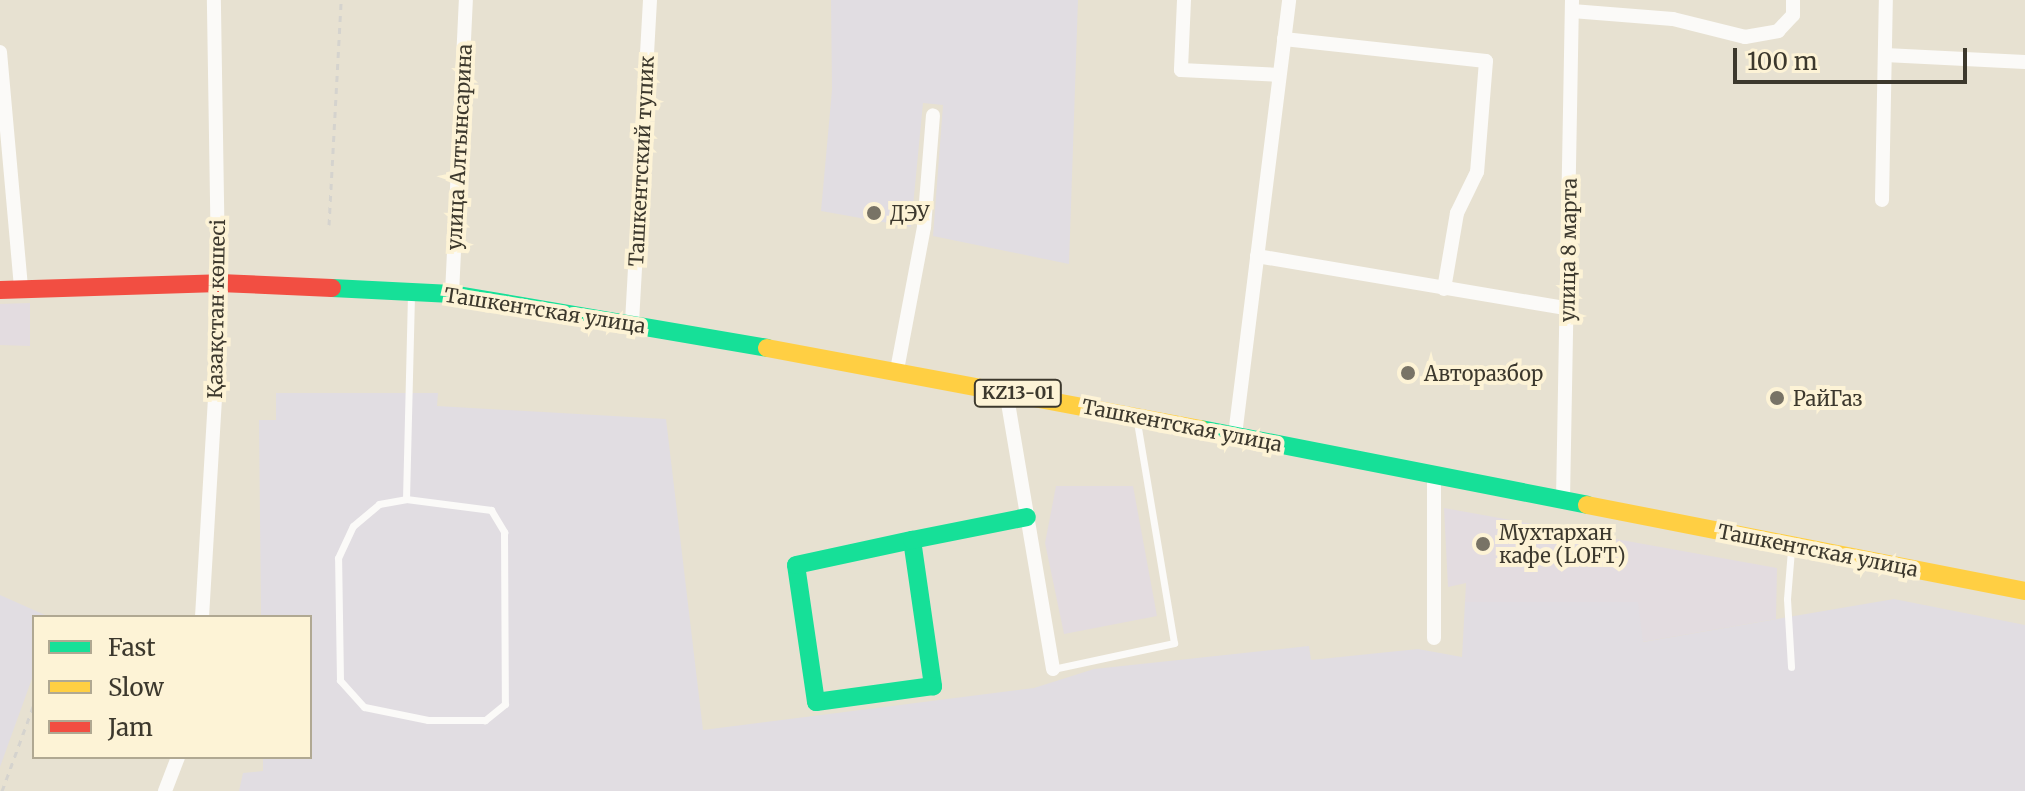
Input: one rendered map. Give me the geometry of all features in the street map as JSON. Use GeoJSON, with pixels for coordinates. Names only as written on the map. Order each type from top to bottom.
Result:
{"type":"FeatureCollection","features":[{"type":"Feature","properties":{"kind":"main road","name":"Ташкентская улица"},"geometry":{"type":"LineString","coordinates":[[0,290],[219,283],[452,294],[632,322],[897,370],[2025,591]]}},
{"type":"Feature","properties":{"kind":"main road"},"geometry":{"type":"LineString","coordinates":[[912,540],[933,686],[816,702],[796,565],[912,540],[1027,517]]}},
{"type":"Feature","properties":{"kind":"street","name":"Қазақстан көшесі"},"geometry":{"type":"LineString","coordinates":[[202,615],[219,283],[214,0]]}},
{"type":"Feature","properties":{"kind":"street","name":"улица Алтынсарина"},"geometry":{"type":"LineString","coordinates":[[452,294],[466,0]]}},
{"type":"Feature","properties":{"kind":"street","name":"Ташкентский тупик"},"geometry":{"type":"LineString","coordinates":[[632,322],[650,0]]}},
{"type":"Feature","properties":{"kind":"street"},"geometry":{"type":"LineString","coordinates":[[1184,0],[1181,70],[1279,75]]}},
{"type":"Feature","properties":{"kind":"street"},"geometry":{"type":"LineString","coordinates":[[1235,435],[1289,0]]}},
{"type":"Feature","properties":{"kind":"street"},"geometry":{"type":"LineString","coordinates":[[1572,6],[1673,19],[1745,37],[1778,31],[1793,15],[1793,0]]}},
{"type":"Feature","properties":{"kind":"street"},"geometry":{"type":"LineString","coordinates":[[1882,200],[1886,0]]}},
{"type":"Feature","properties":{"kind":"street","name":"улица 8 марта"},"geometry":{"type":"LineString","coordinates":[[1563,500],[1572,6]]}},
{"type":"Feature","properties":{"kind":"street"},"geometry":{"type":"LineString","coordinates":[[1284,39],[1486,61],[1477,172],[1457,213],[1444,289]]}},
{"type":"Feature","properties":{"kind":"street"},"geometry":{"type":"LineString","coordinates":[[0,52],[21,289]]}},
{"type":"Feature","properties":{"kind":"street"},"geometry":{"type":"LineString","coordinates":[[1885,55],[2025,62]]}},
{"type":"Feature","properties":{"kind":"street"},"geometry":{"type":"LineString","coordinates":[[897,370],[924,227],[933,115]]}},
{"type":"Feature","properties":{"kind":"street"},"geometry":{"type":"LineString","coordinates":[[1257,256],[1566,308]]}},
{"type":"Feature","properties":{"kind":"street"},"geometry":{"type":"LineString","coordinates":[[1006,391],[1053,669]]}},
{"type":"Feature","properties":{"kind":"street"},"geometry":{"type":"LineString","coordinates":[[1434,475],[1434,638]]}},
{"type":"Feature","properties":{"kind":"street"},"geometry":{"type":"LineString","coordinates":[[165,791],[177,759]]}},
{"type":"Feature","properties":{"kind":"lane"},"geometry":{"type":"LineString","coordinates":[[406,499],[411,291]]}},
{"type":"Feature","properties":{"kind":"lane"},"geometry":{"type":"LineString","coordinates":[[1053,669],[1174,643],[1136,416]]}},
{"type":"Feature","properties":{"kind":"lane"},"geometry":{"type":"LineString","coordinates":[[406,499],[491,510],[504,532],[505,704],[485,720],[428,720],[364,707],[340,680],[338,558],[353,526],[379,504],[406,499]]}},
{"type":"Feature","properties":{"kind":"lane"},"geometry":{"type":"LineString","coordinates":[[1791,544],[1787,599],[1791,667]]}},
{"type":"Feature","properties":{"kind":"path"},"geometry":{"type":"LineString","coordinates":[[329,225],[341,0]]}},
{"type":"Feature","properties":{"kind":"path"},"geometry":{"type":"LineString","coordinates":[[2,791],[32,709]]}},
{"type":"Feature","properties":{"kind":"shaded area"},"geometry":{"type":"Polygon","coordinates":[[[831,0],[1078,0],[1069,264],[933,236],[943,105],[923,103],[911,227],[821,211],[832,90],[831,0]]]}},
{"type":"Feature","properties":{"kind":"shaded area"},"geometry":{"type":"Polygon","coordinates":[[[30,303],[30,346],[0,345],[0,304],[30,303]]]}},
{"type":"Feature","properties":{"kind":"shaded area"},"geometry":{"type":"Polygon","coordinates":[[[276,393],[438,393],[437,406],[666,419],[703,730],[1034,688],[1094,669],[1309,646],[1311,660],[1418,649],[1462,657],[1465,602],[1638,602],[1643,642],[1894,599],[2025,625],[2025,791],[239,791],[243,773],[263,771],[263,759],[312,759],[312,615],[261,615],[259,420],[276,420],[276,393]]]}},
{"type":"Feature","properties":{"kind":"shaded area"},"geometry":{"type":"Polygon","coordinates":[[[1056,486],[1133,486],[1157,616],[1064,634],[1045,543],[1056,486]]]}},
{"type":"Feature","properties":{"kind":"shaded area"},"geometry":{"type":"Polygon","coordinates":[[[1444,508],[1777,568],[1776,619],[1642,642],[1637,602],[1465,602],[1466,583],[1448,587],[1444,508]]]}},
{"type":"Feature","properties":{"kind":"shaded area"},"geometry":{"type":"Polygon","coordinates":[[[0,595],[45,615],[32,615],[32,679],[0,767],[0,595]]]}},
{"type":"Feature","properties":{"kind":"traffic: fast"},"geometry":{"type":"LineString","coordinates":[[332,288],[452,294],[767,348]]}},
{"type":"Feature","properties":{"kind":"traffic: fast"},"geometry":{"type":"LineString","coordinates":[[1201,429],[1587,505]]}},
{"type":"Feature","properties":{"kind":"traffic: fast"},"geometry":{"type":"LineString","coordinates":[[912,540],[933,686],[816,702],[796,565],[912,540],[1027,517]]}},
{"type":"Feature","properties":{"kind":"traffic: slow"},"geometry":{"type":"LineString","coordinates":[[767,348],[1201,429]]}},
{"type":"Feature","properties":{"kind":"traffic: slow"},"geometry":{"type":"LineString","coordinates":[[1587,505],[2025,591]]}},
{"type":"Feature","properties":{"kind":"traffic: jam"},"geometry":{"type":"LineString","coordinates":[[0,290],[219,283],[332,288]]}},
{"type":"Feature","properties":{"kind":"place","name":"ДЭУ"},"geometry":{"type":"Point","coordinates":[874,213]}},
{"type":"Feature","properties":{"kind":"place","name":"Авторазбор"},"geometry":{"type":"Point","coordinates":[1408,373]}},
{"type":"Feature","properties":{"kind":"place","name":"РайГаз"},"geometry":{"type":"Point","coordinates":[1777,398]}},
{"type":"Feature","properties":{"kind":"place","name":"Мухтархан кафе (LOFT)"},"geometry":{"type":"Point","coordinates":[1483,544]}}]}
